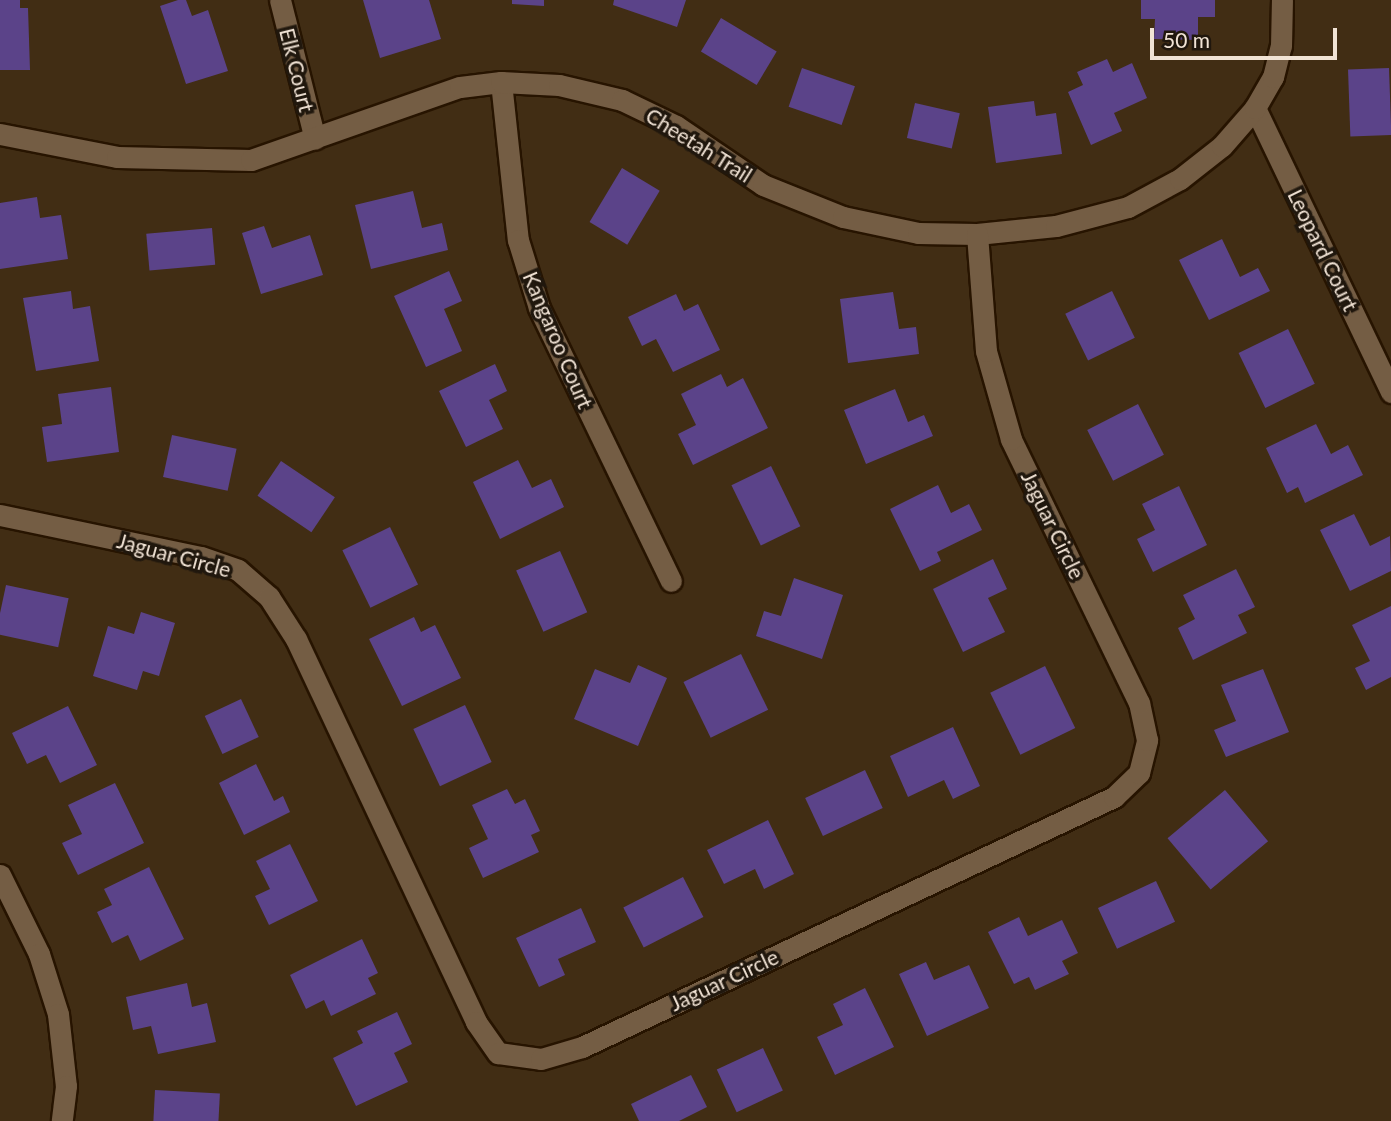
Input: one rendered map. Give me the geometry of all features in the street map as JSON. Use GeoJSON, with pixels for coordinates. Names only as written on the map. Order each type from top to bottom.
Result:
{"type":"FeatureCollection","features":[{"type":"Feature","properties":{"kind":"street","name":"Elk Court"},"geometry":{"type":"LineString","coordinates":[[280,0],[315,139]]}},
{"type":"Feature","properties":{"kind":"street","name":"Cheetah Trail"},"geometry":{"type":"LineString","coordinates":[[0,134],[117,157],[190,162],[251,160],[315,139],[420,98],[501,82],[559,85],[622,100],[676,126],[763,185],[843,217],[918,233],[977,234],[1056,226],[1128,207],[1180,179],[1223,146],[1255,108],[1273,77],[1282,46],[1282,0]]}},
{"type":"Feature","properties":{"kind":"street","name":"Kangaroo Court"},"geometry":{"type":"LineString","coordinates":[[501,82],[517,240],[540,308],[671,581]]}},
{"type":"Feature","properties":{"kind":"street","name":"Leopard Court"},"geometry":{"type":"LineString","coordinates":[[1255,108],[1391,392]]}},
{"type":"Feature","properties":{"kind":"street","name":"Jaguar Circle"},"geometry":{"type":"LineString","coordinates":[[0,515],[201,557],[238,569],[269,597],[296,639],[476,1022],[498,1053],[541,1059],[582,1047],[1114,797],[1139,773],[1147,740],[1139,703],[1011,439],[986,351],[977,234]]}},
{"type":"Feature","properties":{"kind":"street"},"geometry":{"type":"LineString","coordinates":[[0,875],[39,954],[58,1014],[66,1086],[62,1121]]}},
{"type":"Feature","properties":{"kind":"building"},"geometry":{"type":"Polygon","coordinates":[[[0,0],[20,0],[20,8],[28,8],[30,70],[0,70],[0,0]]]}},
{"type":"Feature","properties":{"kind":"building"},"geometry":{"type":"Polygon","coordinates":[[[186,0],[192,16],[208,10],[228,71],[186,84],[160,6],[186,0]]]}},
{"type":"Feature","properties":{"kind":"building"},"geometry":{"type":"Polygon","coordinates":[[[363,0],[429,0],[441,39],[380,58],[363,0]]]}},
{"type":"Feature","properties":{"kind":"building"},"geometry":{"type":"Polygon","coordinates":[[[512,0],[544,0],[544,6],[512,4],[512,0]]]}},
{"type":"Feature","properties":{"kind":"building"},"geometry":{"type":"Polygon","coordinates":[[[614,0],[686,0],[677,27],[613,5],[614,0]]]}},
{"type":"Feature","properties":{"kind":"building"},"geometry":{"type":"Polygon","coordinates":[[[1141,0],[1215,0],[1215,17],[1198,17],[1198,40],[1154,39],[1155,19],[1141,19],[1141,0]]]}},
{"type":"Feature","properties":{"kind":"building"},"geometry":{"type":"Polygon","coordinates":[[[721,18],[777,51],[757,85],[701,51],[721,18]]]}},
{"type":"Feature","properties":{"kind":"building"},"geometry":{"type":"Polygon","coordinates":[[[1107,59],[1113,72],[1132,63],[1147,98],[1114,113],[1122,131],[1091,145],[1068,92],[1083,85],[1077,72],[1107,59]]]}},
{"type":"Feature","properties":{"kind":"building"},"geometry":{"type":"Polygon","coordinates":[[[802,68],[855,86],[842,125],[789,107],[802,68]]]}},
{"type":"Feature","properties":{"kind":"building"},"geometry":{"type":"Polygon","coordinates":[[[1389,68],[1391,135],[1350,136],[1348,69],[1389,68]]]}},
{"type":"Feature","properties":{"kind":"building"},"geometry":{"type":"Polygon","coordinates":[[[1034,101],[1036,116],[1056,113],[1062,154],[996,163],[988,107],[1034,101]]]}},
{"type":"Feature","properties":{"kind":"building"},"geometry":{"type":"Polygon","coordinates":[[[915,103],[960,113],[952,148],[907,138],[915,103]]]}},
{"type":"Feature","properties":{"kind":"building"},"geometry":{"type":"Polygon","coordinates":[[[622,168],[660,191],[627,245],[590,222],[622,168]]]}},
{"type":"Feature","properties":{"kind":"building"},"geometry":{"type":"Polygon","coordinates":[[[413,191],[422,228],[442,223],[448,250],[371,269],[355,205],[413,191]]]}},
{"type":"Feature","properties":{"kind":"building"},"geometry":{"type":"Polygon","coordinates":[[[37,197],[40,218],[61,215],[68,259],[0,269],[0,203],[37,197]]]}},
{"type":"Feature","properties":{"kind":"building"},"geometry":{"type":"Polygon","coordinates":[[[264,226],[272,248],[310,235],[323,275],[261,294],[242,233],[264,226]]]}},
{"type":"Feature","properties":{"kind":"building"},"geometry":{"type":"Polygon","coordinates":[[[212,228],[215,265],[149,271],[146,234],[212,228]]]}},
{"type":"Feature","properties":{"kind":"building"},"geometry":{"type":"Polygon","coordinates":[[[1222,239],[1240,277],[1258,268],[1270,291],[1209,320],[1179,260],[1222,239]]]}},
{"type":"Feature","properties":{"kind":"building"},"geometry":{"type":"Polygon","coordinates":[[[449,271],[462,301],[444,309],[462,351],[426,367],[394,296],[449,271]]]}},
{"type":"Feature","properties":{"kind":"building"},"geometry":{"type":"Polygon","coordinates":[[[71,291],[73,309],[90,306],[99,361],[36,371],[23,298],[71,291]]]}},
{"type":"Feature","properties":{"kind":"building"},"geometry":{"type":"Polygon","coordinates":[[[1112,291],[1135,338],[1088,361],[1065,314],[1112,291]]]}},
{"type":"Feature","properties":{"kind":"building"},"geometry":{"type":"Polygon","coordinates":[[[893,292],[899,329],[916,327],[919,354],[848,363],[840,299],[893,292]]]}},
{"type":"Feature","properties":{"kind":"building"},"geometry":{"type":"Polygon","coordinates":[[[676,294],[684,311],[698,304],[720,350],[673,372],[656,339],[642,346],[628,317],[676,294]]]}},
{"type":"Feature","properties":{"kind":"building"},"geometry":{"type":"Polygon","coordinates":[[[1288,329],[1315,384],[1265,408],[1239,353],[1288,329]]]}},
{"type":"Feature","properties":{"kind":"building"},"geometry":{"type":"Polygon","coordinates":[[[495,364],[507,391],[489,400],[503,429],[466,447],[439,391],[495,364]]]}},
{"type":"Feature","properties":{"kind":"building"},"geometry":{"type":"Polygon","coordinates":[[[721,374],[727,387],[743,378],[768,428],[693,465],[678,434],[696,425],[681,394],[721,374]]]}},
{"type":"Feature","properties":{"kind":"building"},"geometry":{"type":"Polygon","coordinates":[[[111,387],[119,452],[47,462],[42,427],[62,424],[58,394],[111,387]]]}},
{"type":"Feature","properties":{"kind":"building"},"geometry":{"type":"Polygon","coordinates":[[[895,389],[908,422],[924,415],[933,436],[866,464],[844,410],[895,389]]]}},
{"type":"Feature","properties":{"kind":"building"},"geometry":{"type":"Polygon","coordinates":[[[1138,404],[1164,455],[1113,481],[1087,430],[1138,404]]]}},
{"type":"Feature","properties":{"kind":"building"},"geometry":{"type":"Polygon","coordinates":[[[1316,424],[1331,454],[1348,445],[1363,475],[1305,503],[1298,487],[1287,493],[1266,448],[1316,424]]]}},
{"type":"Feature","properties":{"kind":"building"},"geometry":{"type":"Polygon","coordinates":[[[172,435],[237,449],[228,491],[163,477],[172,435]]]}},
{"type":"Feature","properties":{"kind":"building"},"geometry":{"type":"Polygon","coordinates":[[[518,460],[532,488],[551,479],[564,507],[500,539],[473,482],[518,460]]]}},
{"type":"Feature","properties":{"kind":"building"},"geometry":{"type":"Polygon","coordinates":[[[281,461],[335,497],[311,532],[258,496],[281,461]]]}},
{"type":"Feature","properties":{"kind":"building"},"geometry":{"type":"Polygon","coordinates":[[[771,466],[800,526],[761,546],[731,485],[771,466]]]}},
{"type":"Feature","properties":{"kind":"building"},"geometry":{"type":"Polygon","coordinates":[[[938,485],[951,513],[969,504],[982,530],[937,552],[941,561],[920,571],[890,509],[938,485]]]}},
{"type":"Feature","properties":{"kind":"building"},"geometry":{"type":"Polygon","coordinates":[[[1179,486],[1207,545],[1153,572],[1137,539],[1155,530],[1142,504],[1179,486]]]}},
{"type":"Feature","properties":{"kind":"building"},"geometry":{"type":"Polygon","coordinates":[[[1354,514],[1370,546],[1390,536],[1391,571],[1350,591],[1320,530],[1354,514]]]}},
{"type":"Feature","properties":{"kind":"building"},"geometry":{"type":"Polygon","coordinates":[[[390,527],[418,585],[370,608],[342,550],[390,527]]]}},
{"type":"Feature","properties":{"kind":"building"},"geometry":{"type":"Polygon","coordinates":[[[560,551],[587,612],[543,632],[516,571],[560,551]]]}},
{"type":"Feature","properties":{"kind":"building"},"geometry":{"type":"Polygon","coordinates":[[[993,559],[1007,589],[988,598],[1005,632],[963,652],[933,589],[993,559]]]}},
{"type":"Feature","properties":{"kind":"building"},"geometry":{"type":"Polygon","coordinates":[[[1236,569],[1255,607],[1238,615],[1247,633],[1193,660],[1178,628],[1195,619],[1183,595],[1236,569]]]}},
{"type":"Feature","properties":{"kind":"building"},"geometry":{"type":"Polygon","coordinates":[[[794,578],[843,595],[822,659],[756,636],[764,611],[781,616],[794,578]]]}},
{"type":"Feature","properties":{"kind":"building"},"geometry":{"type":"Polygon","coordinates":[[[6,585],[69,598],[58,647],[0,635],[0,613],[6,585]]]}},
{"type":"Feature","properties":{"kind":"building"},"geometry":{"type":"Polygon","coordinates":[[[1391,606],[1391,677],[1366,690],[1355,668],[1370,661],[1352,625],[1391,606]]]}},
{"type":"Feature","properties":{"kind":"building"},"geometry":{"type":"Polygon","coordinates":[[[141,612],[175,623],[159,676],[143,671],[137,690],[93,676],[108,626],[134,634],[141,612]]]}},
{"type":"Feature","properties":{"kind":"building"},"geometry":{"type":"Polygon","coordinates":[[[414,617],[421,632],[435,625],[461,678],[402,706],[369,639],[414,617]]]}},
{"type":"Feature","properties":{"kind":"building"},"geometry":{"type":"Polygon","coordinates":[[[741,654],[768,710],[711,738],[683,682],[741,654]]]}},
{"type":"Feature","properties":{"kind":"building"},"geometry":{"type":"Polygon","coordinates":[[[638,665],[667,678],[638,746],[574,719],[595,669],[630,683],[638,665]]]}},
{"type":"Feature","properties":{"kind":"building"},"geometry":{"type":"Polygon","coordinates":[[[1045,666],[1075,728],[1020,755],[990,693],[1045,666]]]}},
{"type":"Feature","properties":{"kind":"building"},"geometry":{"type":"Polygon","coordinates":[[[1263,669],[1289,732],[1226,757],[1214,730],[1236,721],[1221,685],[1263,669]]]}},
{"type":"Feature","properties":{"kind":"building"},"geometry":{"type":"Polygon","coordinates":[[[241,699],[259,737],[222,754],[205,716],[241,699]]]}},
{"type":"Feature","properties":{"kind":"building"},"geometry":{"type":"Polygon","coordinates":[[[465,705],[492,762],[440,786],[413,729],[465,705]]]}},
{"type":"Feature","properties":{"kind":"building"},"geometry":{"type":"Polygon","coordinates":[[[68,706],[97,765],[60,783],[46,755],[27,764],[12,733],[68,706]]]}},
{"type":"Feature","properties":{"kind":"building"},"geometry":{"type":"Polygon","coordinates":[[[953,727],[980,786],[953,799],[944,780],[908,797],[890,756],[953,727]]]}},
{"type":"Feature","properties":{"kind":"building"},"geometry":{"type":"Polygon","coordinates":[[[256,764],[274,801],[283,796],[290,812],[244,835],[219,783],[256,764]]]}},
{"type":"Feature","properties":{"kind":"building"},"geometry":{"type":"Polygon","coordinates":[[[865,770],[883,808],[823,836],[805,798],[865,770]]]}},
{"type":"Feature","properties":{"kind":"building"},"geometry":{"type":"Polygon","coordinates":[[[115,783],[144,843],[78,875],[62,843],[82,834],[68,805],[115,783]]]}},
{"type":"Feature","properties":{"kind":"building"},"geometry":{"type":"Polygon","coordinates":[[[507,789],[515,804],[525,799],[540,831],[531,835],[539,852],[483,878],[469,848],[488,839],[472,805],[507,789]]]}},
{"type":"Feature","properties":{"kind":"building"},"geometry":{"type":"Polygon","coordinates":[[[1225,790],[1268,841],[1211,890],[1168,838],[1225,790]]]}},
{"type":"Feature","properties":{"kind":"building"},"geometry":{"type":"Polygon","coordinates":[[[768,820],[794,874],[764,889],[755,869],[724,884],[707,850],[768,820]]]}},
{"type":"Feature","properties":{"kind":"building"},"geometry":{"type":"Polygon","coordinates":[[[290,844],[318,901],[269,925],[255,896],[270,889],[256,861],[290,844]]]}},
{"type":"Feature","properties":{"kind":"building"},"geometry":{"type":"Polygon","coordinates":[[[149,867],[184,939],[140,961],[128,935],[112,943],[97,912],[112,905],[104,889],[149,867]]]}},
{"type":"Feature","properties":{"kind":"building"},"geometry":{"type":"Polygon","coordinates":[[[683,877],[703,917],[644,948],[623,907],[683,877]]]}},
{"type":"Feature","properties":{"kind":"building"},"geometry":{"type":"Polygon","coordinates":[[[1156,881],[1175,922],[1117,949],[1098,908],[1156,881]]]}},
{"type":"Feature","properties":{"kind":"building"},"geometry":{"type":"Polygon","coordinates":[[[581,908],[596,942],[558,959],[565,975],[539,987],[516,938],[581,908]]]}},
{"type":"Feature","properties":{"kind":"building"},"geometry":{"type":"Polygon","coordinates":[[[1019,917],[1028,936],[1062,920],[1078,953],[1062,961],[1069,974],[1035,990],[1029,977],[1014,984],[988,932],[1019,917]]]}},
{"type":"Feature","properties":{"kind":"building"},"geometry":{"type":"Polygon","coordinates":[[[362,939],[378,973],[368,978],[376,994],[331,1016],[324,1000],[306,1009],[290,975],[362,939]]]}},
{"type":"Feature","properties":{"kind":"building"},"geometry":{"type":"Polygon","coordinates":[[[926,962],[934,980],[969,965],[989,1008],[927,1036],[899,974],[926,962]]]}},
{"type":"Feature","properties":{"kind":"building"},"geometry":{"type":"Polygon","coordinates":[[[187,983],[192,1007],[207,1003],[216,1042],[158,1054],[151,1026],[133,1030],[126,997],[187,983]]]}},
{"type":"Feature","properties":{"kind":"building"},"geometry":{"type":"Polygon","coordinates":[[[865,988],[894,1047],[835,1075],[817,1037],[843,1025],[833,1004],[865,988]]]}},
{"type":"Feature","properties":{"kind":"building"},"geometry":{"type":"Polygon","coordinates":[[[397,1012],[412,1044],[394,1053],[408,1082],[356,1106],[333,1058],[363,1043],[357,1031],[397,1012]]]}},
{"type":"Feature","properties":{"kind":"building"},"geometry":{"type":"Polygon","coordinates":[[[763,1048],[783,1091],[737,1112],[717,1070],[763,1048]]]}},
{"type":"Feature","properties":{"kind":"building"},"geometry":{"type":"Polygon","coordinates":[[[691,1075],[707,1107],[679,1121],[639,1121],[631,1104],[691,1075]]]}},
{"type":"Feature","properties":{"kind":"building"},"geometry":{"type":"Polygon","coordinates":[[[155,1090],[220,1093],[218,1121],[153,1121],[155,1090]]]}}]}
